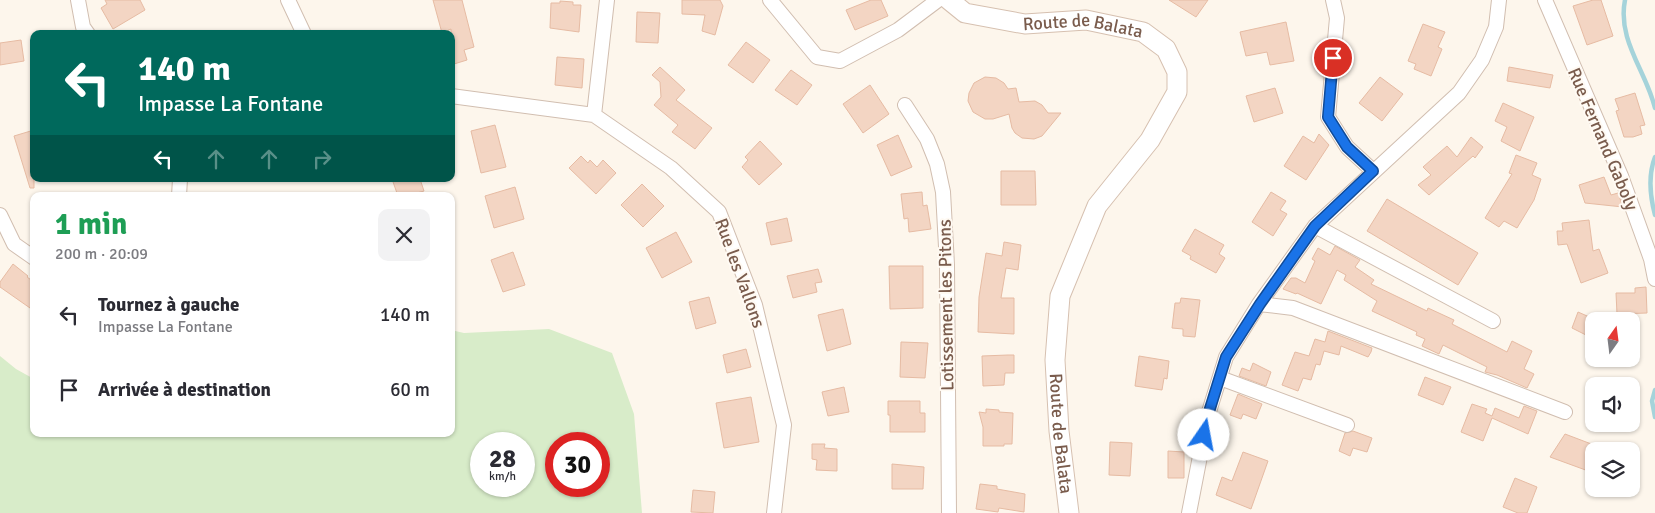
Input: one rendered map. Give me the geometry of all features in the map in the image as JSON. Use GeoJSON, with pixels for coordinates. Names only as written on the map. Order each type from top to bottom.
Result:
{"type":"FeatureCollection","features":[{"type":"Feature","properties":{"kind":"main road","name":"Route de Balata"},"geometry":{"type":"LineString","coordinates":[[949,0],[965,13],[1025,24],[1086,20],[1143,32],[1166,49],[1177,72],[1177,92],[1150,140],[1098,206],[1060,296],[1055,360],[1059,431],[1069,513]]}},
{"type":"Feature","properties":{"kind":"street"},"geometry":{"type":"LineString","coordinates":[[78,0],[85,30]]}},
{"type":"Feature","properties":{"kind":"street"},"geometry":{"type":"LineString","coordinates":[[288,0],[302,30]]}},
{"type":"Feature","properties":{"kind":"street"},"geometry":{"type":"LineString","coordinates":[[594,115],[607,0]]}},
{"type":"Feature","properties":{"kind":"street"},"geometry":{"type":"LineString","coordinates":[[770,0],[817,57],[840,61],[898,30],[938,0]]}},
{"type":"Feature","properties":{"kind":"street"},"geometry":{"type":"LineString","coordinates":[[1333,0],[1337,18],[1328,117],[1347,147],[1373,171]]}},
{"type":"Feature","properties":{"kind":"street"},"geometry":{"type":"LineString","coordinates":[[1189,513],[1208,415],[1226,357],[1260,304],[1315,226],[1459,93],[1482,60],[1496,27],[1499,0]]}},
{"type":"Feature","properties":{"kind":"street","name":"Rue Fernand Gaboly"},"geometry":{"type":"LineString","coordinates":[[1545,0],[1621,176],[1651,259],[1655,279]]}},
{"type":"Feature","properties":{"kind":"street","name":"Rue les Vallons"},"geometry":{"type":"LineString","coordinates":[[455,97],[594,115],[671,168],[719,212],[755,304],[784,425],[774,513]]}},
{"type":"Feature","properties":{"kind":"street","name":"Lotissement les Pitons"},"geometry":{"type":"LineString","coordinates":[[905,105],[927,139],[937,164],[944,192],[947,265],[949,513]]}},
{"type":"Feature","properties":{"kind":"street"},"geometry":{"type":"LineString","coordinates":[[0,215],[14,244],[30,255]]}},
{"type":"Feature","properties":{"kind":"street"},"geometry":{"type":"LineString","coordinates":[[1315,226],[1493,321]]}},
{"type":"Feature","properties":{"kind":"street"},"geometry":{"type":"LineString","coordinates":[[1260,304],[1293,308],[1565,412]]}},
{"type":"Feature","properties":{"kind":"street"},"geometry":{"type":"LineString","coordinates":[[1220,378],[1347,425]]}},
{"type":"Feature","properties":{"kind":"green space"},"geometry":{"type":"Polygon","coordinates":[[[549,329],[612,353],[634,414],[642,513],[0,513],[0,356],[16,369],[30,377],[30,437],[455,437],[455,331],[464,333],[549,329]]]}},
{"type":"Feature","properties":{"kind":"building"},"geometry":{"type":"Polygon","coordinates":[[[105,0],[140,0],[145,10],[113,29],[101,8],[107,4],[105,0]]]}},
{"type":"Feature","properties":{"kind":"building"},"geometry":{"type":"Polygon","coordinates":[[[433,0],[462,0],[474,47],[464,50],[467,60],[455,64],[455,30],[441,30],[433,0]]]}},
{"type":"Feature","properties":{"kind":"building"},"geometry":{"type":"Polygon","coordinates":[[[682,0],[720,0],[723,6],[715,35],[702,31],[705,15],[682,14],[682,0]]]}},
{"type":"Feature","properties":{"kind":"building"},"geometry":{"type":"Polygon","coordinates":[[[871,0],[881,0],[888,16],[855,30],[846,10],[871,0]]]}},
{"type":"Feature","properties":{"kind":"building"},"geometry":{"type":"Polygon","coordinates":[[[1169,0],[1208,0],[1196,17],[1169,0]]]}},
{"type":"Feature","properties":{"kind":"building"},"geometry":{"type":"Polygon","coordinates":[[[1593,0],[1601,0],[1613,36],[1587,45],[1573,6],[1593,0]]]}},
{"type":"Feature","properties":{"kind":"building"},"geometry":{"type":"Polygon","coordinates":[[[560,1],[581,5],[579,32],[550,28],[551,3],[560,3],[560,1]]]}},
{"type":"Feature","properties":{"kind":"building"},"geometry":{"type":"Polygon","coordinates":[[[637,12],[660,13],[658,43],[636,42],[637,12]]]}},
{"type":"Feature","properties":{"kind":"building"},"geometry":{"type":"Polygon","coordinates":[[[1286,22],[1294,61],[1270,65],[1267,52],[1246,56],[1240,32],[1286,22]]]}},
{"type":"Feature","properties":{"kind":"building"},"geometry":{"type":"Polygon","coordinates":[[[1423,24],[1445,32],[1438,47],[1442,49],[1431,76],[1414,69],[1416,64],[1408,61],[1423,24]]]}},
{"type":"Feature","properties":{"kind":"building"},"geometry":{"type":"Polygon","coordinates":[[[21,40],[24,61],[0,65],[0,43],[21,40]]]}},
{"type":"Feature","properties":{"kind":"building"},"geometry":{"type":"Polygon","coordinates":[[[746,42],[770,60],[753,83],[728,65],[746,42]]]}},
{"type":"Feature","properties":{"kind":"building"},"geometry":{"type":"Polygon","coordinates":[[[557,57],[584,59],[582,88],[555,85],[557,57]]]}},
{"type":"Feature","properties":{"kind":"building"},"geometry":{"type":"Polygon","coordinates":[[[660,67],[685,90],[676,100],[712,128],[695,149],[672,132],[678,125],[654,105],[661,97],[660,82],[652,75],[660,67]]]}},
{"type":"Feature","properties":{"kind":"building"},"geometry":{"type":"Polygon","coordinates":[[[1509,67],[1553,75],[1550,88],[1507,81],[1509,67]]]}},
{"type":"Feature","properties":{"kind":"building"},"geometry":{"type":"Polygon","coordinates":[[[791,70],[812,85],[797,105],[775,90],[791,70]]]}},
{"type":"Feature","properties":{"kind":"building"},"geometry":{"type":"Polygon","coordinates":[[[985,77],[996,78],[1004,83],[1008,89],[1016,88],[1019,102],[1035,101],[1042,105],[1048,113],[1061,113],[1042,136],[1034,139],[1022,138],[1012,128],[1009,114],[993,119],[985,119],[973,112],[968,101],[969,93],[974,83],[985,77]]]}},
{"type":"Feature","properties":{"kind":"building"},"geometry":{"type":"Polygon","coordinates":[[[1380,77],[1403,94],[1382,121],[1359,103],[1380,77]]]}},
{"type":"Feature","properties":{"kind":"building"},"geometry":{"type":"Polygon","coordinates":[[[870,85],[889,114],[863,133],[843,104],[870,85]]]}},
{"type":"Feature","properties":{"kind":"building"},"geometry":{"type":"Polygon","coordinates":[[[1275,88],[1283,113],[1254,122],[1246,96],[1275,88]]]}},
{"type":"Feature","properties":{"kind":"building"},"geometry":{"type":"Polygon","coordinates":[[[1635,93],[1645,125],[1640,126],[1642,134],[1624,137],[1616,111],[1619,110],[1615,99],[1635,93]]]}},
{"type":"Feature","properties":{"kind":"building"},"geometry":{"type":"Polygon","coordinates":[[[1503,103],[1534,117],[1520,151],[1501,141],[1507,127],[1495,121],[1503,103]]]}},
{"type":"Feature","properties":{"kind":"building"},"geometry":{"type":"Polygon","coordinates":[[[495,125],[506,167],[481,173],[471,131],[495,125]]]}},
{"type":"Feature","properties":{"kind":"building"},"geometry":{"type":"Polygon","coordinates":[[[30,131],[30,182],[34,182],[34,188],[30,188],[14,136],[30,131]]]}},
{"type":"Feature","properties":{"kind":"building"},"geometry":{"type":"Polygon","coordinates":[[[1319,134],[1329,145],[1306,180],[1284,166],[1303,136],[1314,143],[1319,134]]]}},
{"type":"Feature","properties":{"kind":"building"},"geometry":{"type":"Polygon","coordinates":[[[898,135],[912,167],[891,176],[877,145],[898,135]]]}},
{"type":"Feature","properties":{"kind":"building"},"geometry":{"type":"Polygon","coordinates":[[[1471,137],[1483,147],[1475,158],[1473,156],[1429,195],[1418,185],[1431,175],[1423,167],[1447,146],[1457,157],[1471,137]]]}},
{"type":"Feature","properties":{"kind":"building"},"geometry":{"type":"Polygon","coordinates":[[[760,141],[782,164],[759,185],[742,167],[748,160],[745,157],[760,141]]]}},
{"type":"Feature","properties":{"kind":"building"},"geometry":{"type":"Polygon","coordinates":[[[1516,155],[1537,163],[1532,175],[1541,179],[1534,200],[1517,228],[1504,221],[1499,227],[1485,218],[1512,174],[1509,173],[1516,155]]]}},
{"type":"Feature","properties":{"kind":"building"},"geometry":{"type":"Polygon","coordinates":[[[581,156],[588,163],[590,160],[597,167],[603,160],[616,173],[596,194],[569,168],[581,156]]]}},
{"type":"Feature","properties":{"kind":"building"},"geometry":{"type":"Polygon","coordinates":[[[1001,171],[1035,171],[1036,205],[1001,205],[1001,171]]]}},
{"type":"Feature","properties":{"kind":"building"},"geometry":{"type":"Polygon","coordinates":[[[1604,177],[1611,195],[1618,193],[1623,207],[1585,203],[1579,185],[1604,177]]]}},
{"type":"Feature","properties":{"kind":"building"},"geometry":{"type":"Polygon","coordinates":[[[393,182],[421,182],[424,191],[420,192],[397,192],[393,182]]]}},
{"type":"Feature","properties":{"kind":"building"},"geometry":{"type":"Polygon","coordinates":[[[642,184],[664,206],[643,227],[621,205],[642,184]]]}},
{"type":"Feature","properties":{"kind":"building"},"geometry":{"type":"Polygon","coordinates":[[[515,187],[524,219],[494,228],[485,196],[515,187]]]}},
{"type":"Feature","properties":{"kind":"building"},"geometry":{"type":"Polygon","coordinates":[[[922,192],[923,206],[927,205],[931,229],[909,232],[908,218],[904,219],[901,194],[922,192]]]}},
{"type":"Feature","properties":{"kind":"building"},"geometry":{"type":"Polygon","coordinates":[[[1271,192],[1286,201],[1280,210],[1287,214],[1273,236],[1252,222],[1271,192]]]}},
{"type":"Feature","properties":{"kind":"building"},"geometry":{"type":"Polygon","coordinates":[[[1387,199],[1478,253],[1458,285],[1367,231],[1387,199]]]}},
{"type":"Feature","properties":{"kind":"building"},"geometry":{"type":"Polygon","coordinates":[[[787,218],[792,241],[771,245],[766,223],[787,218]]]}},
{"type":"Feature","properties":{"kind":"building"},"geometry":{"type":"Polygon","coordinates":[[[1589,220],[1593,251],[1599,249],[1608,273],[1581,283],[1567,244],[1558,245],[1557,231],[1563,231],[1562,223],[1589,220]]]}},
{"type":"Feature","properties":{"kind":"building"},"geometry":{"type":"Polygon","coordinates":[[[1195,229],[1224,245],[1219,254],[1225,258],[1216,273],[1190,259],[1191,256],[1182,251],[1195,229]]]}},
{"type":"Feature","properties":{"kind":"building"},"geometry":{"type":"Polygon","coordinates":[[[676,232],[692,262],[662,278],[646,248],[676,232]]]}},
{"type":"Feature","properties":{"kind":"building"},"geometry":{"type":"Polygon","coordinates":[[[1004,242],[1021,245],[1018,270],[1006,268],[1001,298],[1014,298],[1014,334],[978,332],[979,297],[986,253],[1002,256],[1004,242]]]}},
{"type":"Feature","properties":{"kind":"building"},"geometry":{"type":"Polygon","coordinates":[[[1335,246],[1360,260],[1355,267],[1374,280],[1371,284],[1427,311],[1428,308],[1454,320],[1452,324],[1507,352],[1512,341],[1532,351],[1524,369],[1534,374],[1527,388],[1485,372],[1487,367],[1443,345],[1439,354],[1422,346],[1425,339],[1416,335],[1417,332],[1372,311],[1377,301],[1344,280],[1346,275],[1337,270],[1321,304],[1283,289],[1291,278],[1296,278],[1305,283],[1315,261],[1312,259],[1318,248],[1330,255],[1335,246]]]}},
{"type":"Feature","properties":{"kind":"building"},"geometry":{"type":"Polygon","coordinates":[[[513,252],[525,285],[503,292],[491,260],[513,252]]]}},
{"type":"Feature","properties":{"kind":"building"},"geometry":{"type":"Polygon","coordinates":[[[13,264],[28,276],[30,279],[30,308],[0,287],[0,282],[13,264]]]}},
{"type":"Feature","properties":{"kind":"building"},"geometry":{"type":"Polygon","coordinates":[[[889,266],[923,266],[923,308],[890,309],[889,266]]]}},
{"type":"Feature","properties":{"kind":"building"},"geometry":{"type":"Polygon","coordinates":[[[818,269],[822,282],[815,283],[817,292],[793,298],[787,276],[818,269]]]}},
{"type":"Feature","properties":{"kind":"building"},"geometry":{"type":"Polygon","coordinates":[[[1646,287],[1647,313],[1617,312],[1616,293],[1635,293],[1635,288],[1646,287]]]}},
{"type":"Feature","properties":{"kind":"building"},"geometry":{"type":"Polygon","coordinates":[[[709,297],[716,323],[696,329],[689,302],[709,297]]]}},
{"type":"Feature","properties":{"kind":"building"},"geometry":{"type":"Polygon","coordinates":[[[1181,298],[1200,300],[1195,337],[1183,336],[1183,329],[1172,328],[1175,303],[1180,303],[1181,298]]]}},
{"type":"Feature","properties":{"kind":"building"},"geometry":{"type":"Polygon","coordinates":[[[843,309],[851,344],[827,351],[818,315],[843,309]]]}},
{"type":"Feature","properties":{"kind":"building"},"geometry":{"type":"Polygon","coordinates":[[[1578,312],[1585,315],[1585,334],[1572,328],[1578,312]]]}},
{"type":"Feature","properties":{"kind":"building"},"geometry":{"type":"Polygon","coordinates":[[[1328,331],[1372,348],[1371,352],[1368,357],[1341,346],[1339,355],[1324,351],[1320,365],[1316,364],[1311,380],[1303,378],[1298,391],[1282,385],[1295,352],[1309,356],[1315,339],[1325,342],[1328,331]]]}},
{"type":"Feature","properties":{"kind":"building"},"geometry":{"type":"Polygon","coordinates":[[[901,342],[928,343],[925,378],[900,377],[901,342]]]}},
{"type":"Feature","properties":{"kind":"building"},"geometry":{"type":"Polygon","coordinates":[[[746,349],[751,367],[727,373],[723,355],[746,349]]]}},
{"type":"Feature","properties":{"kind":"building"},"geometry":{"type":"Polygon","coordinates":[[[1014,355],[1014,373],[1005,373],[1004,385],[983,386],[982,356],[1014,355]]]}},
{"type":"Feature","properties":{"kind":"building"},"geometry":{"type":"Polygon","coordinates":[[[1139,356],[1169,361],[1167,379],[1164,378],[1162,390],[1135,386],[1139,356]]]}},
{"type":"Feature","properties":{"kind":"building"},"geometry":{"type":"Polygon","coordinates":[[[1253,363],[1271,372],[1266,386],[1239,376],[1242,368],[1250,371],[1253,363]]]}},
{"type":"Feature","properties":{"kind":"building"},"geometry":{"type":"Polygon","coordinates":[[[1425,377],[1451,387],[1443,405],[1418,395],[1425,377]]]}},
{"type":"Feature","properties":{"kind":"building"},"geometry":{"type":"Polygon","coordinates":[[[844,387],[849,412],[828,416],[822,392],[844,387]]]}},
{"type":"Feature","properties":{"kind":"building"},"geometry":{"type":"Polygon","coordinates":[[[1238,394],[1262,404],[1256,419],[1243,414],[1241,419],[1230,415],[1238,394]]]}},
{"type":"Feature","properties":{"kind":"building"},"geometry":{"type":"Polygon","coordinates":[[[751,397],[759,442],[724,448],[716,403],[751,397]]]}},
{"type":"Feature","properties":{"kind":"building"},"geometry":{"type":"Polygon","coordinates":[[[888,401],[920,401],[920,413],[925,413],[925,432],[890,432],[888,401]]]}},
{"type":"Feature","properties":{"kind":"building"},"geometry":{"type":"Polygon","coordinates":[[[1472,404],[1487,409],[1485,413],[1492,416],[1495,408],[1519,418],[1524,406],[1537,411],[1528,434],[1492,418],[1483,441],[1461,432],[1472,404]]]}},
{"type":"Feature","properties":{"kind":"building"},"geometry":{"type":"Polygon","coordinates":[[[986,409],[1013,413],[1012,444],[983,446],[983,427],[979,412],[986,413],[986,409]]]}},
{"type":"Feature","properties":{"kind":"building"},"geometry":{"type":"Polygon","coordinates":[[[1353,431],[1372,438],[1367,452],[1353,448],[1350,456],[1339,451],[1345,433],[1353,431]]]}},
{"type":"Feature","properties":{"kind":"building"},"geometry":{"type":"Polygon","coordinates":[[[1565,434],[1586,442],[1585,470],[1550,457],[1565,434]]]}},
{"type":"Feature","properties":{"kind":"building"},"geometry":{"type":"Polygon","coordinates":[[[1110,442],[1132,443],[1130,476],[1109,475],[1110,442]]]}},
{"type":"Feature","properties":{"kind":"building"},"geometry":{"type":"Polygon","coordinates":[[[812,444],[825,444],[824,448],[837,449],[837,471],[816,470],[817,460],[812,459],[812,444]]]}},
{"type":"Feature","properties":{"kind":"building"},"geometry":{"type":"Polygon","coordinates":[[[1168,451],[1184,452],[1184,478],[1168,478],[1168,451]]]}},
{"type":"Feature","properties":{"kind":"building"},"geometry":{"type":"Polygon","coordinates":[[[1243,452],[1268,461],[1251,509],[1216,495],[1222,477],[1232,481],[1243,452]]]}},
{"type":"Feature","properties":{"kind":"building"},"geometry":{"type":"Polygon","coordinates":[[[892,464],[924,467],[923,489],[892,489],[892,464]]]}},
{"type":"Feature","properties":{"kind":"building"},"geometry":{"type":"Polygon","coordinates":[[[1515,478],[1537,487],[1527,513],[1518,513],[1503,507],[1515,478]]]}},
{"type":"Feature","properties":{"kind":"building"},"geometry":{"type":"Polygon","coordinates":[[[980,484],[997,486],[997,489],[1025,494],[1024,512],[999,508],[998,512],[976,509],[980,484]]]}},
{"type":"Feature","properties":{"kind":"building"},"geometry":{"type":"Polygon","coordinates":[[[693,490],[715,492],[713,513],[691,512],[693,490]]]}},
{"type":"Feature","properties":{"kind":"waterway"},"geometry":{"type":"LineString","coordinates":[[1625,0],[1625,29],[1655,108]]}},
{"type":"Feature","properties":{"kind":"waterway"},"geometry":{"type":"LineString","coordinates":[[1655,157],[1651,171],[1650,186],[1655,215]]}},
{"type":"Feature","properties":{"kind":"waterway"},"geometry":{"type":"LineString","coordinates":[[1655,390],[1652,401],[1655,417]]}},
{"type":"Feature","properties":{"kind":"route"},"geometry":{"type":"LineString","coordinates":[[1204,435],[1208,415],[1226,357],[1260,304],[1315,226],[1373,171],[1347,147],[1328,117],[1333,58]]}}]}
